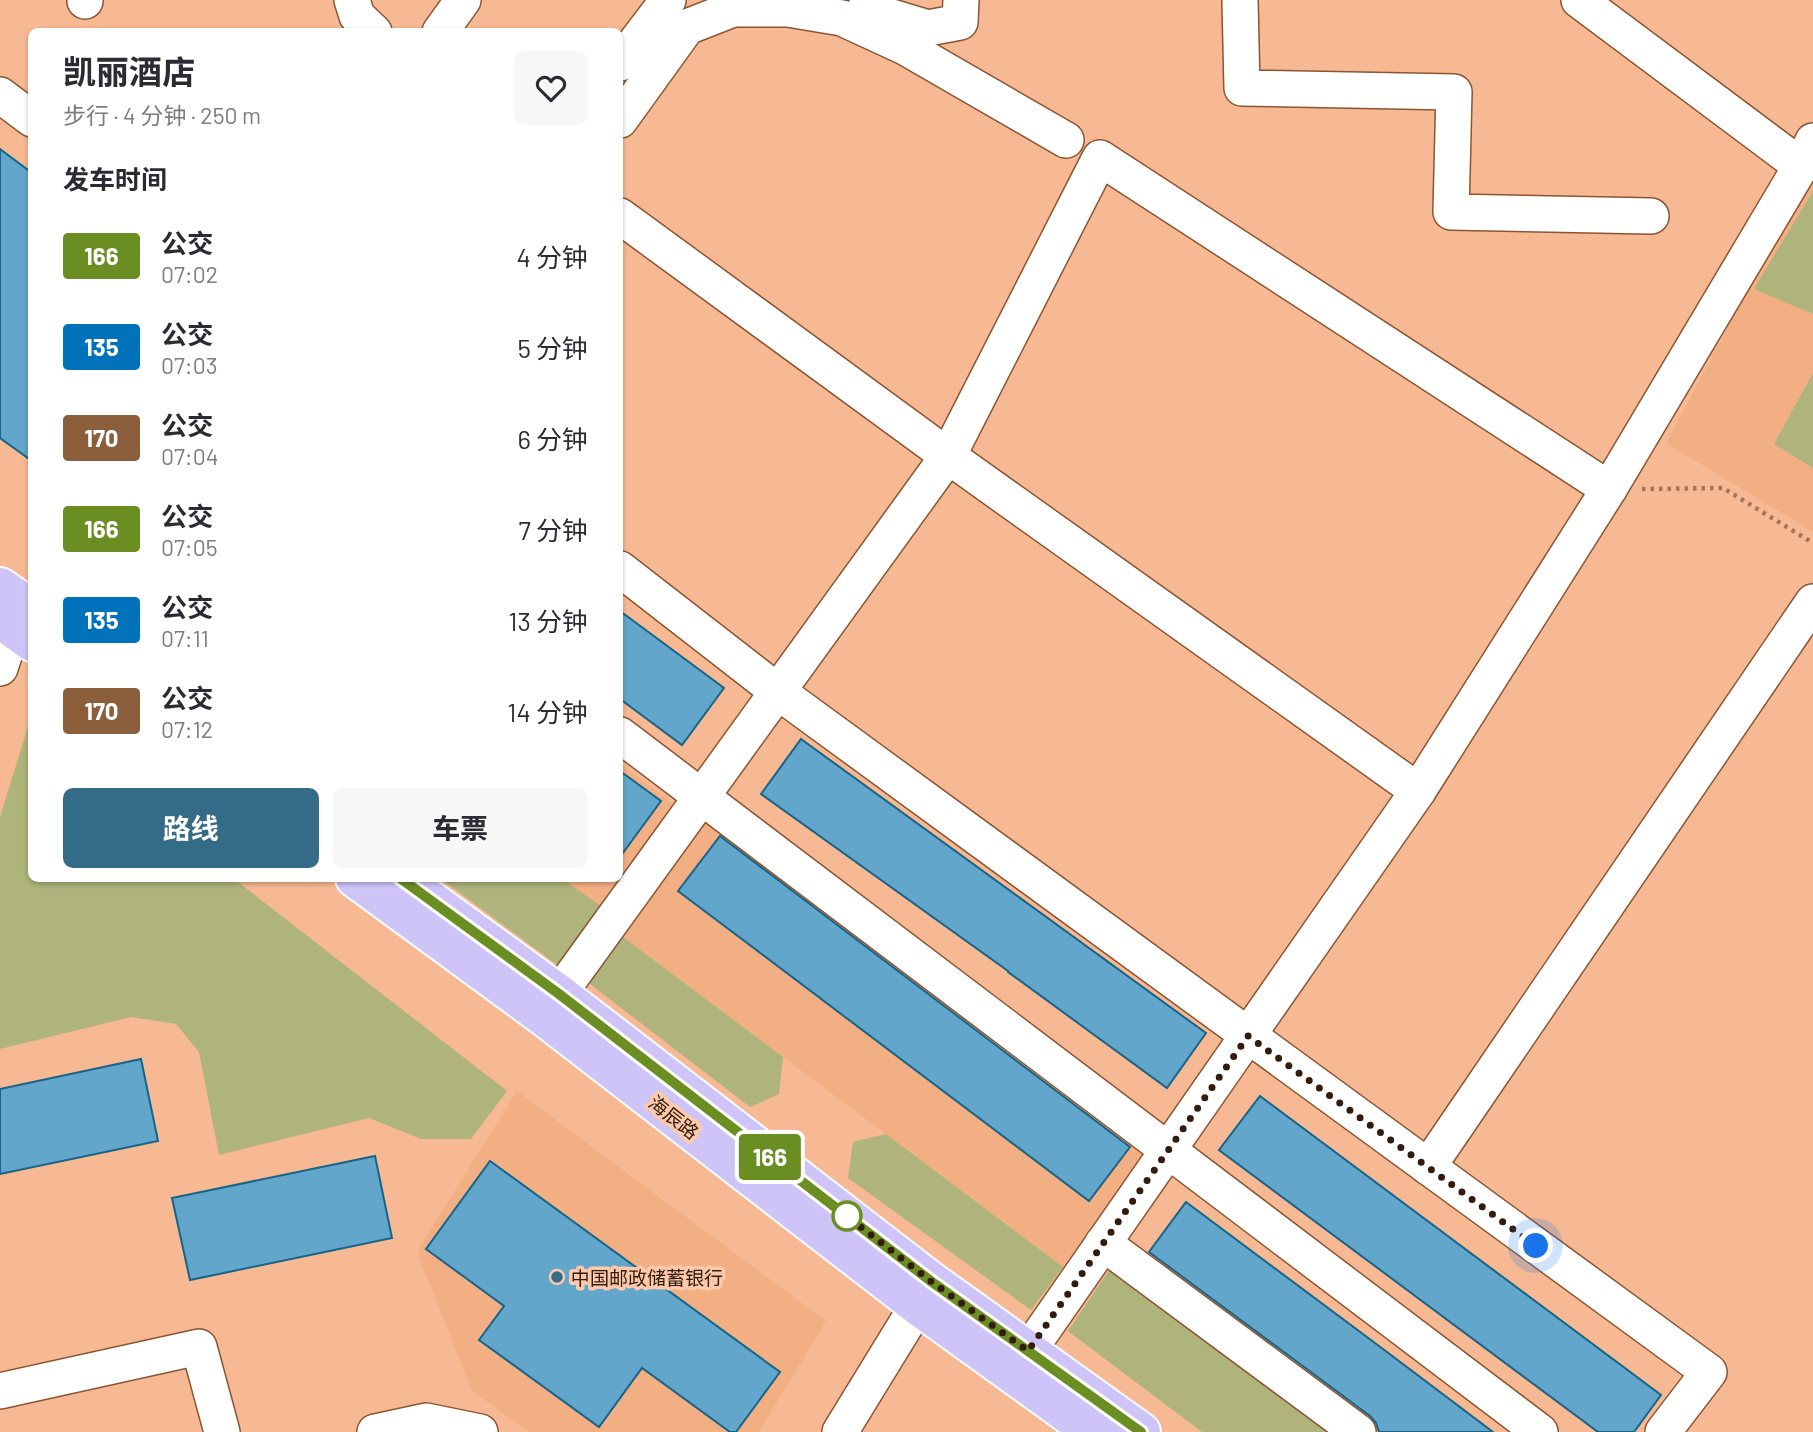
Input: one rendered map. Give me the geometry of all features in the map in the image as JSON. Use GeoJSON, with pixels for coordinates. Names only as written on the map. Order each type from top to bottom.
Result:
{"type":"FeatureCollection","features":[{"type":"Feature","properties":{"kind":"main road","name":"海辰路"},"geometry":{"type":"LineString","coordinates":[[361,882],[551,1005]]}},
{"type":"Feature","properties":{"kind":"main road","name":"海辰路"},"geometry":{"type":"LineString","coordinates":[[405,882],[551,1005],[924,1293],[1021,1362],[1141,1432]]}},
{"type":"Feature","properties":{"kind":"main road","name":"海辰路"},"geometry":{"type":"LineString","coordinates":[[1021,1362],[1093,1432]]}},
{"type":"Feature","properties":{"kind":"street"},"geometry":{"type":"LineString","coordinates":[[352,0],[357,16],[370,28]]}},
{"type":"Feature","properties":{"kind":"street"},"geometry":{"type":"LineString","coordinates":[[443,28],[463,0]]}},
{"type":"Feature","properties":{"kind":"street"},"geometry":{"type":"LineString","coordinates":[[623,59],[668,0]]}},
{"type":"Feature","properties":{"kind":"street"},"geometry":{"type":"LineString","coordinates":[[854,0],[853,6],[928,28],[960,22],[961,0]]}},
{"type":"Feature","properties":{"kind":"street"},"geometry":{"type":"LineString","coordinates":[[1240,0],[1242,88],[1454,92],[1451,212],[1651,216]]}},
{"type":"Feature","properties":{"kind":"street"},"geometry":{"type":"LineString","coordinates":[[1021,1362],[1418,791],[1609,489],[1807,153],[1579,0]]}},
{"type":"Feature","properties":{"kind":"street"},"geometry":{"type":"LineString","coordinates":[[623,116],[687,27],[733,9],[788,9],[842,18],[905,47],[1066,140]]}},
{"type":"Feature","properties":{"kind":"street"},"geometry":{"type":"LineString","coordinates":[[0,95],[28,116]]}},
{"type":"Feature","properties":{"kind":"street"},"geometry":{"type":"LineString","coordinates":[[551,1005],[948,456],[1100,158],[1609,489]]}},
{"type":"Feature","properties":{"kind":"street"},"geometry":{"type":"LineString","coordinates":[[623,218],[948,456],[1418,791]]}},
{"type":"Feature","properties":{"kind":"street"},"geometry":{"type":"LineString","coordinates":[[623,571],[777,691],[1709,1372],[1663,1432]]}},
{"type":"Feature","properties":{"kind":"street"},"geometry":{"type":"LineString","coordinates":[[1428,1167],[1813,602]]}},
{"type":"Feature","properties":{"kind":"street"},"geometry":{"type":"LineString","coordinates":[[0,668],[18,611]]}},
{"type":"Feature","properties":{"kind":"street"},"geometry":{"type":"LineString","coordinates":[[623,737],[1540,1432]]}},
{"type":"Feature","properties":{"kind":"street"},"geometry":{"type":"LineString","coordinates":[[1103,1243],[1358,1432]]}},
{"type":"Feature","properties":{"kind":"street"},"geometry":{"type":"LineString","coordinates":[[840,1432],[924,1293]]}},
{"type":"Feature","properties":{"kind":"street"},"geometry":{"type":"LineString","coordinates":[[0,1391],[199,1347],[222,1432]]}},
{"type":"Feature","properties":{"kind":"street"},"geometry":{"type":"LineString","coordinates":[[375,1432],[426,1421],[480,1432]]}},
{"type":"Feature","properties":{"kind":"path"},"geometry":{"type":"LineString","coordinates":[[1609,489],[1723,488],[1813,543]]}},
{"type":"Feature","properties":{"kind":"shaded area"},"geometry":{"type":"Polygon","coordinates":[[[1813,168],[1813,532],[1666,443],[1813,168]]]}},
{"type":"Feature","properties":{"kind":"shaded area"},"geometry":{"type":"Polygon","coordinates":[[[623,766],[678,807],[605,909],[567,882],[623,882],[623,766]]]}},
{"type":"Feature","properties":{"kind":"shaded area"},"geometry":{"type":"Polygon","coordinates":[[[707,822],[1144,1152],[1063,1267],[623,937],[707,822]]]}},
{"type":"Feature","properties":{"kind":"shaded area"},"geometry":{"type":"Polygon","coordinates":[[[517,1091],[826,1321],[759,1432],[529,1432],[472,1391],[418,1255],[419,1248],[517,1091]]]}},
{"type":"Feature","properties":{"kind":"green space"},"geometry":{"type":"Polygon","coordinates":[[[1813,191],[1813,314],[1754,289],[1813,191]]]}},
{"type":"Feature","properties":{"kind":"green space"},"geometry":{"type":"Polygon","coordinates":[[[1813,373],[1813,468],[1774,444],[1813,373]]]}},
{"type":"Feature","properties":{"kind":"green space"},"geometry":{"type":"Polygon","coordinates":[[[28,726],[28,882],[238,882],[507,1091],[471,1139],[421,1139],[369,1118],[219,1155],[199,1052],[176,1024],[131,1017],[0,1049],[0,817],[28,726]]]}},
{"type":"Feature","properties":{"kind":"green space"},"geometry":{"type":"Polygon","coordinates":[[[445,882],[567,882],[605,909],[560,967],[445,882]]]}},
{"type":"Feature","properties":{"kind":"green space"},"geometry":{"type":"Polygon","coordinates":[[[623,937],[783,1057],[779,1094],[750,1107],[586,981],[623,937]]]}},
{"type":"Feature","properties":{"kind":"green space"},"geometry":{"type":"Polygon","coordinates":[[[886,1134],[1063,1267],[1031,1310],[848,1178],[853,1142],[886,1134]]]}},
{"type":"Feature","properties":{"kind":"green space"},"geometry":{"type":"Polygon","coordinates":[[[1112,1266],[1338,1432],[1202,1432],[1068,1331],[1112,1266]]]}},
{"type":"Feature","properties":{"kind":"building"},"geometry":{"type":"Polygon","coordinates":[[[0,149],[28,170],[28,458],[0,438],[0,149]]]}},
{"type":"Feature","properties":{"kind":"building"},"geometry":{"type":"Polygon","coordinates":[[[623,613],[724,688],[682,745],[623,701],[623,613]]]}},
{"type":"Feature","properties":{"kind":"building"},"geometry":{"type":"Polygon","coordinates":[[[801,739],[1206,1033],[1167,1088],[761,794],[801,739]]]}},
{"type":"Feature","properties":{"kind":"building"},"geometry":{"type":"Polygon","coordinates":[[[623,773],[661,801],[623,853],[623,773]]]}},
{"type":"Feature","properties":{"kind":"building"},"geometry":{"type":"Polygon","coordinates":[[[720,836],[1130,1147],[1089,1201],[678,891],[720,836]]]}},
{"type":"Feature","properties":{"kind":"building"},"geometry":{"type":"Polygon","coordinates":[[[141,1059],[158,1141],[0,1174],[0,1089],[141,1059]]]}},
{"type":"Feature","properties":{"kind":"building"},"geometry":{"type":"Polygon","coordinates":[[[1260,1096],[1661,1395],[1634,1432],[1598,1432],[1219,1150],[1260,1096]]]}},
{"type":"Feature","properties":{"kind":"building"},"geometry":{"type":"Polygon","coordinates":[[[375,1156],[392,1238],[190,1280],[172,1198],[375,1156]]]}},
{"type":"Feature","properties":{"kind":"building","name":"中国邮政储蓄银行"},"geometry":{"type":"Polygon","coordinates":[[[490,1161],[780,1372],[736,1432],[730,1432],[642,1368],[599,1427],[479,1340],[504,1306],[426,1249],[490,1161]]]}},
{"type":"Feature","properties":{"kind":"building"},"geometry":{"type":"Polygon","coordinates":[[[1186,1202],[1493,1432],[1379,1432],[1370,1416],[1149,1252],[1186,1202]]]}},
{"type":"Feature","properties":{"kind":"bus line","name":"166"},"geometry":{"type":"LineString","coordinates":[[405,882],[559,994],[932,1282],[1141,1432]]}},
{"type":"Feature","properties":{"kind":"place","name":"中国邮政储蓄银行"},"geometry":{"type":"Point","coordinates":[557,1277]}},
{"type":"Feature","properties":{"kind":"route"},"geometry":{"type":"LineString","coordinates":[[847,1216],[844,1214],[1028,1351],[1248,1036],[1536,1246]]}}]}
